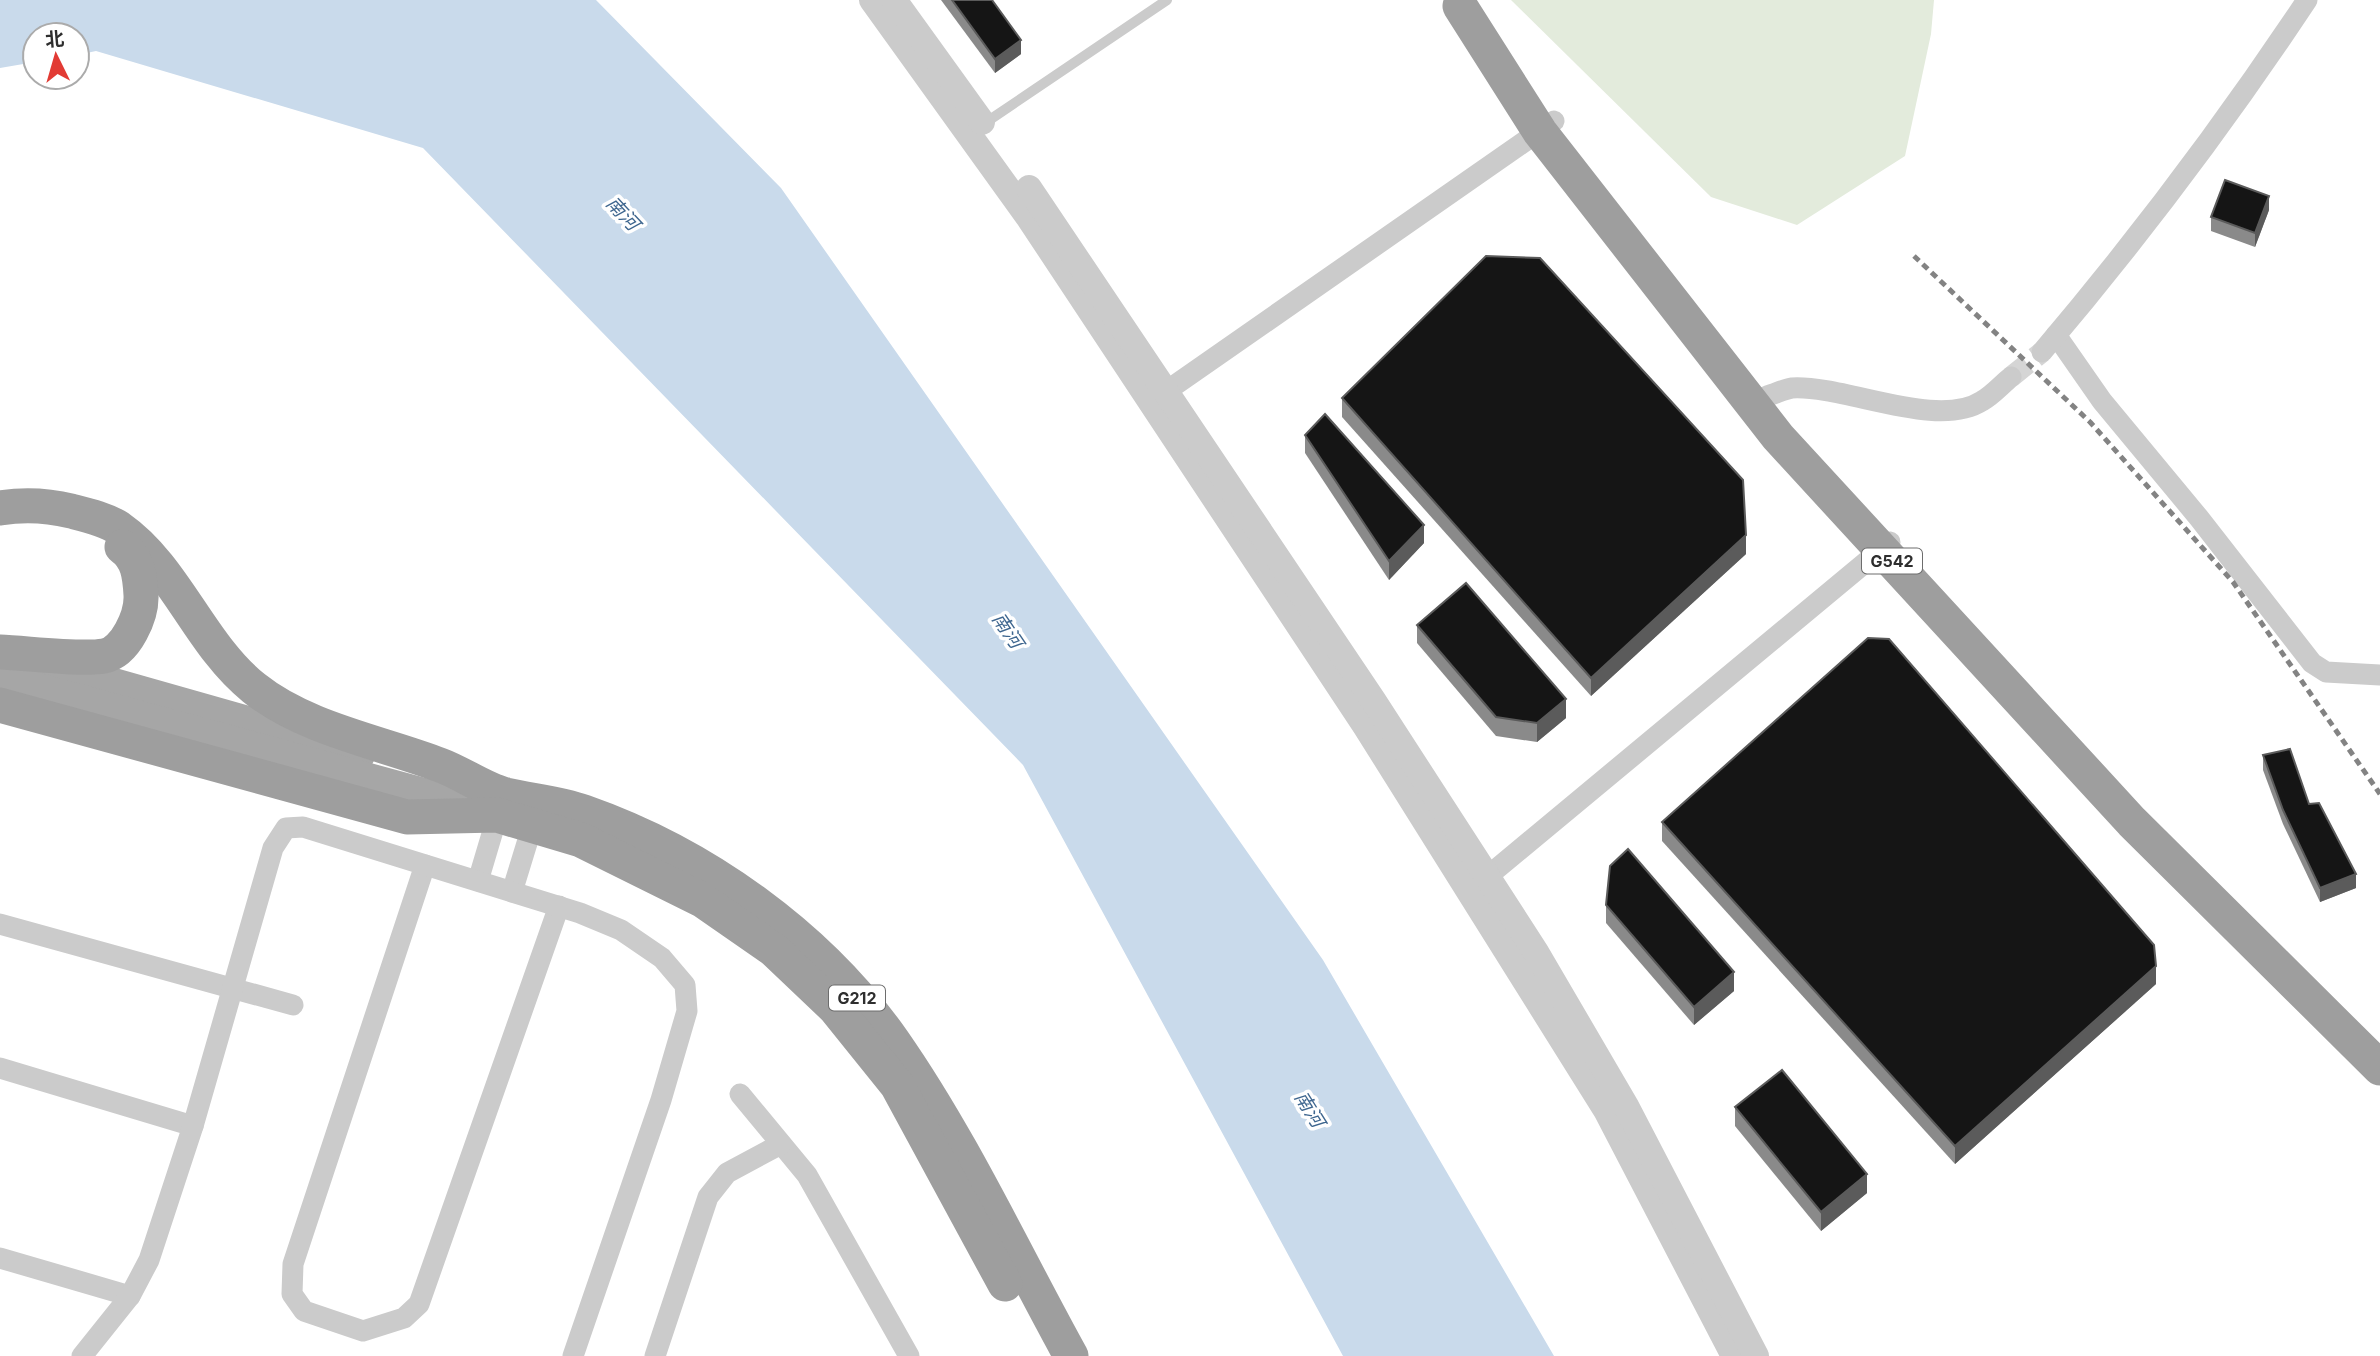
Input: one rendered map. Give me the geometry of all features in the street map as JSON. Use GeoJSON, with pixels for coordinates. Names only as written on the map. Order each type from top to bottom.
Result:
{"type":"FeatureCollection","features":[{"type":"Feature","properties":{"kind":"highway","name":"G542"},"geometry":{"type":"LineString","coordinates":[[1458,3],[1778,437],[1888,544],[2147,809],[2380,1041]]}},
{"type":"Feature","properties":{"kind":"highway","name":"G542"},"geometry":{"type":"LineString","coordinates":[[1547,127],[1888,544],[2132,822],[2380,1068]]}},
{"type":"Feature","properties":{"kind":"highway"},"geometry":{"type":"LineString","coordinates":[[0,508],[41,504],[92,516],[118,527],[148,554],[215,649],[254,689],[306,718],[444,766],[500,804]]}},
{"type":"Feature","properties":{"kind":"highway"},"geometry":{"type":"LineString","coordinates":[[0,520],[46,519],[96,532],[116,543],[132,554],[140,577],[141,601],[135,624],[122,644],[105,656],[0,652]]}},
{"type":"Feature","properties":{"kind":"highway"},"geometry":{"type":"LineString","coordinates":[[0,705],[407,817],[500,804]]}},
{"type":"Feature","properties":{"kind":"highway","name":"G212"},"geometry":{"type":"LineString","coordinates":[[500,804],[536,813],[582,811],[662,844],[766,910],[832,968],[892,1040],[968,1163],[1071,1356]]}},
{"type":"Feature","properties":{"kind":"highway","name":"G212"},"geometry":{"type":"LineString","coordinates":[[536,813],[580,839],[702,900],[774,950],[835,1008],[897,1085],[1044,1356]]}},
{"type":"Feature","properties":{"kind":"main road"},"geometry":{"type":"LineString","coordinates":[[0,652],[500,804]]}},
{"type":"Feature","properties":{"kind":"main road"},"geometry":{"type":"LineString","coordinates":[[0,679],[500,804]]}},
{"type":"Feature","properties":{"kind":"street"},"geometry":{"type":"LineString","coordinates":[[872,0],[976,130]]}},
{"type":"Feature","properties":{"kind":"street"},"geometry":{"type":"LineString","coordinates":[[894,0],[1029,218],[1159,397],[1366,727],[1478,884],[1536,952],[1626,1106],[1756,1356]]}},
{"type":"Feature","properties":{"kind":"street"},"geometry":{"type":"LineString","coordinates":[[2042,352],[2170,191],[2261,69],[2308,0]]}},
{"type":"Feature","properties":{"kind":"street"},"geometry":{"type":"LineString","coordinates":[[1159,397],[1547,127]]}},
{"type":"Feature","properties":{"kind":"street"},"geometry":{"type":"LineString","coordinates":[[2056,335],[2102,401],[2199,518],[2312,663],[2326,672],[2380,674]]}},
{"type":"Feature","properties":{"kind":"street"},"geometry":{"type":"LineString","coordinates":[[1767,396],[1791,388],[1861,396],[1913,409],[1948,409],[1981,402],[2011,377]]}},
{"type":"Feature","properties":{"kind":"street"},"geometry":{"type":"LineString","coordinates":[[1478,884],[1888,544]]}},
{"type":"Feature","properties":{"kind":"street"},"geometry":{"type":"LineString","coordinates":[[478,881],[500,804]]}},
{"type":"Feature","properties":{"kind":"street"},"geometry":{"type":"LineString","coordinates":[[512,892],[536,813]]}},
{"type":"Feature","properties":{"kind":"street"},"geometry":{"type":"LineString","coordinates":[[92,1354],[130,1296],[149,1260],[193,1126],[273,848],[286,828],[303,827],[559,906],[621,930],[662,958],[685,985],[687,1011],[661,1100],[573,1356]]}},
{"type":"Feature","properties":{"kind":"street"},"geometry":{"type":"LineString","coordinates":[[425,865],[293,1264],[292,1294],[304,1311],[363,1331],[404,1318],[419,1304],[559,906]]}},
{"type":"Feature","properties":{"kind":"street"},"geometry":{"type":"LineString","coordinates":[[1478,884],[1606,1110],[1734,1356]]}},
{"type":"Feature","properties":{"kind":"street"},"geometry":{"type":"LineString","coordinates":[[0,924],[293,1005]]}},
{"type":"Feature","properties":{"kind":"street"},"geometry":{"type":"LineString","coordinates":[[0,1068],[193,1126]]}},
{"type":"Feature","properties":{"kind":"street"},"geometry":{"type":"LineString","coordinates":[[740,1094],[807,1175],[909,1356]]}},
{"type":"Feature","properties":{"kind":"street"},"geometry":{"type":"LineString","coordinates":[[655,1356],[708,1198],[727,1173],[781,1144]]}},
{"type":"Feature","properties":{"kind":"street"},"geometry":{"type":"LineString","coordinates":[[0,1258],[130,1296]]}},
{"type":"Feature","properties":{"kind":"lane"},"geometry":{"type":"LineString","coordinates":[[976,130],[1167,0]]}},
{"type":"Feature","properties":{"kind":"green space"},"geometry":{"type":"Polygon","coordinates":[[[1511,0],[1934,0],[1931,34],[1905,156],[1797,225],[1711,197],[1511,0]]]}},
{"type":"Feature","properties":{"kind":"water","name":"南河"},"geometry":{"type":"Polygon","coordinates":[[[0,0],[596,0],[781,188],[1323,960],[1554,1356],[1343,1356],[1023,765],[423,148],[96,51],[91,52],[91,21],[21,21],[21,64],[0,68],[0,0]]]}},
{"type":"Feature","properties":{"kind":"building"},"geometry":{"type":"Polygon","coordinates":[[[952,0],[992,0],[1021,40],[995,59],[952,0]]]}},
{"type":"Feature","properties":{"kind":"building"},"geometry":{"type":"Polygon","coordinates":[[[2225,180],[2269,196],[2255,233],[2211,217],[2225,180]]]}},
{"type":"Feature","properties":{"kind":"building"},"geometry":{"type":"Polygon","coordinates":[[[1486,256],[1540,258],[1743,480],[1746,535],[1591,678],[1342,398],[1486,256]]]}},
{"type":"Feature","properties":{"kind":"building"},"geometry":{"type":"Polygon","coordinates":[[[1325,414],[1424,525],[1389,561],[1305,435],[1325,414]]]}},
{"type":"Feature","properties":{"kind":"building"},"geometry":{"type":"Polygon","coordinates":[[[1466,583],[1566,699],[1537,723],[1496,717],[1417,625],[1466,583]]]}},
{"type":"Feature","properties":{"kind":"building"},"geometry":{"type":"Polygon","coordinates":[[[1868,638],[1889,639],[2154,945],[2156,966],[1955,1146],[1662,822],[1868,638]]]}},
{"type":"Feature","properties":{"kind":"building"},"geometry":{"type":"Polygon","coordinates":[[[2290,749],[2309,804],[2319,803],[2356,874],[2320,888],[2283,810],[2263,755],[2290,749]]]}},
{"type":"Feature","properties":{"kind":"building"},"geometry":{"type":"Polygon","coordinates":[[[1628,849],[1734,972],[1694,1007],[1606,905],[1610,866],[1628,849]]]}},
{"type":"Feature","properties":{"kind":"building"},"geometry":{"type":"Polygon","coordinates":[[[1782,1070],[1867,1174],[1821,1212],[1735,1107],[1782,1070]]]}},
{"type":"Feature","properties":{"kind":"tunnel"},"geometry":{"type":"LineString","coordinates":[[2011,377],[2042,352]]}},
{"type":"Feature","properties":{"kind":"railway"},"geometry":{"type":"LineString","coordinates":[[1914,256],[2090,422],[2233,582],[2380,794]]}}]}
